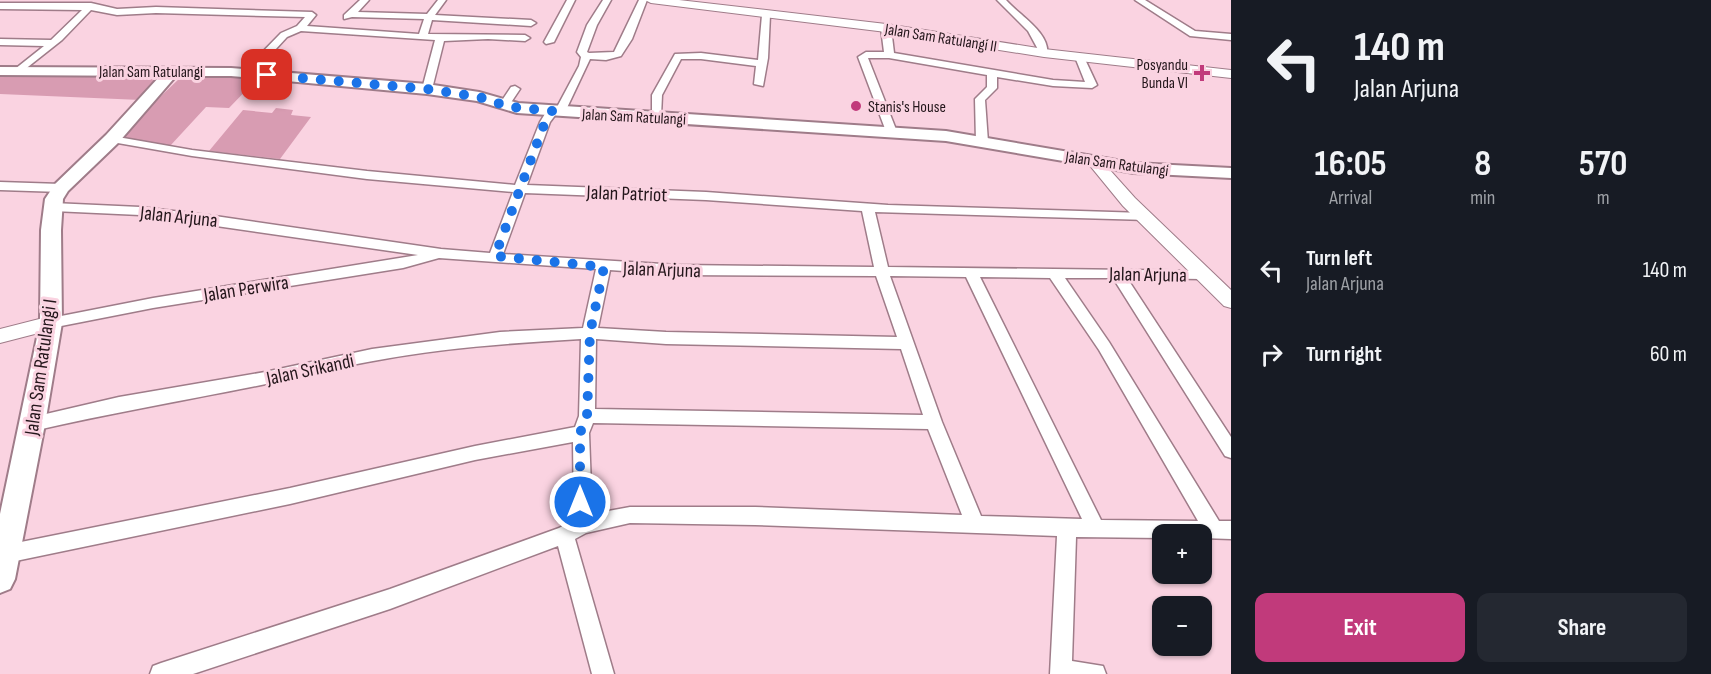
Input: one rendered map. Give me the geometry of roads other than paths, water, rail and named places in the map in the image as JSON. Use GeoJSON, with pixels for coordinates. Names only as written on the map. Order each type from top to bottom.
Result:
{"type":"FeatureCollection","features":[{"type":"Feature","properties":{"kind":"main road","name":"Jalan Sam Ratulangi"},"geometry":{"type":"LineString","coordinates":[[0,71],[248,73],[427,89],[479,97],[504,105],[556,111],[946,136],[1095,162],[1157,170],[1231,173]]}},
{"type":"Feature","properties":{"kind":"main road"},"geometry":{"type":"LineString","coordinates":[[57,197],[172,71]]}},
{"type":"Feature","properties":{"kind":"main road","name":"Jalan Sam Ratulangi I"},"geometry":{"type":"LineString","coordinates":[[0,579],[33,424],[51,323],[51,230],[57,197]]}},
{"type":"Feature","properties":{"kind":"street"},"geometry":{"type":"LineString","coordinates":[[19,71],[98,0]]}},
{"type":"Feature","properties":{"kind":"street"},"geometry":{"type":"LineString","coordinates":[[218,12],[226,0]]}},
{"type":"Feature","properties":{"kind":"street"},"geometry":{"type":"LineString","coordinates":[[334,30],[365,0]]}},
{"type":"Feature","properties":{"kind":"street"},"geometry":{"type":"LineString","coordinates":[[422,37],[429,17],[442,0]]}},
{"type":"Feature","properties":{"kind":"street"},"geometry":{"type":"LineString","coordinates":[[549,42],[571,0]]}},
{"type":"Feature","properties":{"kind":"street"},"geometry":{"type":"LineString","coordinates":[[607,0],[585,42],[582,52],[586,56],[606,57],[618,54],[643,0]]}},
{"type":"Feature","properties":{"kind":"street","name":"Jalan Sam Ratulangi II"},"geometry":{"type":"LineString","coordinates":[[651,0],[886,28],[1044,53],[1231,74]]}},
{"type":"Feature","properties":{"kind":"street"},"geometry":{"type":"LineString","coordinates":[[1001,0],[1016,17],[1037,33],[1044,53]]}},
{"type":"Feature","properties":{"kind":"street"},"geometry":{"type":"LineString","coordinates":[[1139,0],[1193,34],[1231,37]]}},
{"type":"Feature","properties":{"kind":"street"},"geometry":{"type":"LineString","coordinates":[[0,6],[136,12],[156,10],[312,15],[300,28],[284,35],[248,73]]}},
{"type":"Feature","properties":{"kind":"street"},"geometry":{"type":"LineString","coordinates":[[351,14],[531,23]]}},
{"type":"Feature","properties":{"kind":"street"},"geometry":{"type":"LineString","coordinates":[[759,84],[758,78],[762,64],[761,38],[766,15]]}},
{"type":"Feature","properties":{"kind":"street"},"geometry":{"type":"LineString","coordinates":[[300,28],[440,38],[488,36],[525,38]]}},
{"type":"Feature","properties":{"kind":"street"},"geometry":{"type":"LineString","coordinates":[[886,28],[889,55]]}},
{"type":"Feature","properties":{"kind":"street"},"geometry":{"type":"LineString","coordinates":[[427,89],[440,38]]}},
{"type":"Feature","properties":{"kind":"street"},"geometry":{"type":"LineString","coordinates":[[0,42],[52,43]]}},
{"type":"Feature","properties":{"kind":"street"},"geometry":{"type":"LineString","coordinates":[[891,132],[863,57],[866,55],[889,55],[1015,77],[1072,85],[1092,85],[1080,57]]}},
{"type":"Feature","properties":{"kind":"street"},"geometry":{"type":"LineString","coordinates":[[495,256],[545,122],[556,111],[584,66],[586,56]]}},
{"type":"Feature","properties":{"kind":"street"},"geometry":{"type":"LineString","coordinates":[[656,116],[657,95],[678,56],[701,56],[762,64]]}},
{"type":"Feature","properties":{"kind":"street"},"geometry":{"type":"LineString","coordinates":[[982,141],[980,99],[992,88],[992,73]]}},
{"type":"Feature","properties":{"kind":"street"},"geometry":{"type":"LineString","coordinates":[[504,105],[515,89]]}},
{"type":"Feature","properties":{"kind":"street","name":"Jalan Patriot"},"geometry":{"type":"LineString","coordinates":[[112,139],[192,153],[367,175],[519,189],[705,196],[868,208],[1144,217]]}},
{"type":"Feature","properties":{"kind":"street"},"geometry":{"type":"LineString","coordinates":[[1095,162],[1144,217],[1231,301]]}},
{"type":"Feature","properties":{"kind":"street","name":"Jalan Arjuna"},"geometry":{"type":"LineString","coordinates":[[0,186],[140,211],[441,254],[495,256],[604,267],[882,273],[1203,274]]}},
{"type":"Feature","properties":{"kind":"street"},"geometry":{"type":"LineString","coordinates":[[868,208],[882,273],[905,343],[975,524]]}},
{"type":"Feature","properties":{"kind":"street","name":"Jalan Perwira"},"geometry":{"type":"LineString","coordinates":[[51,323],[164,302],[403,264],[441,254]]}},
{"type":"Feature","properties":{"kind":"street"},"geometry":{"type":"LineString","coordinates":[[583,525],[580,433],[587,416],[590,333],[604,267]]}},
{"type":"Feature","properties":{"kind":"street"},"geometry":{"type":"LineString","coordinates":[[971,273],[1096,529]]}},
{"type":"Feature","properties":{"kind":"street"},"geometry":{"type":"LineString","coordinates":[[1117,273],[1231,452]]}},
{"type":"Feature","properties":{"kind":"street"},"geometry":{"type":"LineString","coordinates":[[1055,274],[1222,530]]}},
{"type":"Feature","properties":{"kind":"street"},"geometry":{"type":"LineString","coordinates":[[0,336],[51,323]]}},
{"type":"Feature","properties":{"kind":"street","name":"Jalan Srikandi"},"geometry":{"type":"LineString","coordinates":[[33,424],[119,404],[394,352],[500,338],[590,333],[666,338],[905,343]]}},
{"type":"Feature","properties":{"kind":"street"},"geometry":{"type":"LineString","coordinates":[[587,416],[934,422]]}},
{"type":"Feature","properties":{"kind":"street"},"geometry":{"type":"LineString","coordinates":[[6,554],[290,496],[475,453],[580,433]]}},
{"type":"Feature","properties":{"kind":"street"},"geometry":{"type":"LineString","coordinates":[[161,674],[390,599],[564,535],[583,525],[608,517],[630,514],[755,516],[1096,529],[1222,530]]}},
{"type":"Feature","properties":{"kind":"street"},"geometry":{"type":"LineString","coordinates":[[1067,528],[1061,672],[1095,674]]}},
{"type":"Feature","properties":{"kind":"street"},"geometry":{"type":"LineString","coordinates":[[564,535],[603,674]]}},
{"type":"Feature","properties":{"kind":"place","name":"Posyandu Bunda VI"},"geometry":{"type":"Point","coordinates":[1202,73]}},
{"type":"Feature","properties":{"kind":"place","name":"Stanis's House"},"geometry":{"type":"Point","coordinates":[856,106]}}]}
